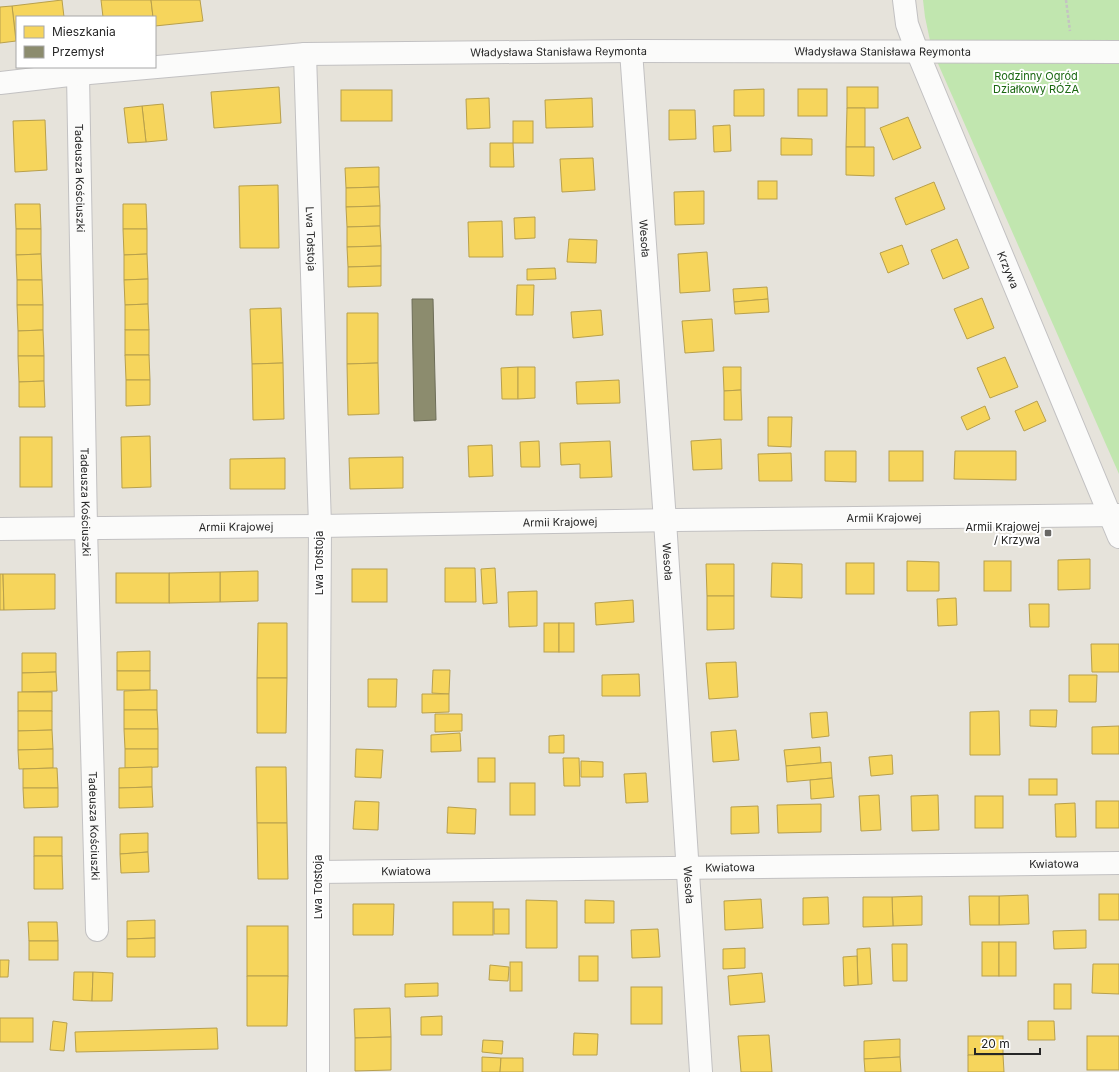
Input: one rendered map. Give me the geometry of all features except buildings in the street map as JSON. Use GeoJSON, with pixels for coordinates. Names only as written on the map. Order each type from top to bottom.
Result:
{"type":"FeatureCollection","features":[{"type":"Feature","properties":{"kind":"street","name":"Krzywa"},"geometry":{"type":"LineString","coordinates":[[904,0],[907,24],[917,51],[1114,516],[1119,537]]}},
{"type":"Feature","properties":{"kind":"street","name":"Władysława Stanisława Reymonta"},"geometry":{"type":"LineString","coordinates":[[156,67],[305,54],[631,51],[1119,52]]}},
{"type":"Feature","properties":{"kind":"street","name":"Wesoła"},"geometry":{"type":"LineString","coordinates":[[631,51],[665,520],[701,1072]]}},
{"type":"Feature","properties":{"kind":"street","name":"Lwa Tołstoja"},"geometry":{"type":"LineString","coordinates":[[305,54],[320,526],[318,1072]]}},
{"type":"Feature","properties":{"kind":"street","name":"Władysława Stanisława Reymonta"},"geometry":{"type":"LineString","coordinates":[[0,83],[146,68]]}},
{"type":"Feature","properties":{"kind":"street","name":"Tadeusza Kościuszki"},"geometry":{"type":"LineString","coordinates":[[78,74],[86,528],[97,930]]}},
{"type":"Feature","properties":{"kind":"street","name":"Armii Krajowej"},"geometry":{"type":"LineString","coordinates":[[0,529],[320,526],[665,520],[1114,516]]}},
{"type":"Feature","properties":{"kind":"street","name":"Kwiatowa"},"geometry":{"type":"LineString","coordinates":[[318,872],[1119,863]]}},
{"type":"Feature","properties":{"kind":"path"},"geometry":{"type":"LineString","coordinates":[[1066,0],[1073,51]]}},
{"type":"Feature","properties":{"kind":"green space","name":"Rodzinny Ogród Działkowy RÓŻA"},"geometry":{"type":"Polygon","coordinates":[[[923,0],[1119,0],[1119,474],[932,50],[923,0]]]}},
{"type":"Feature","properties":{"kind":"place","name":"Armii Krajowej / Krzywa"},"geometry":{"type":"Point","coordinates":[1048,533]}}]}
